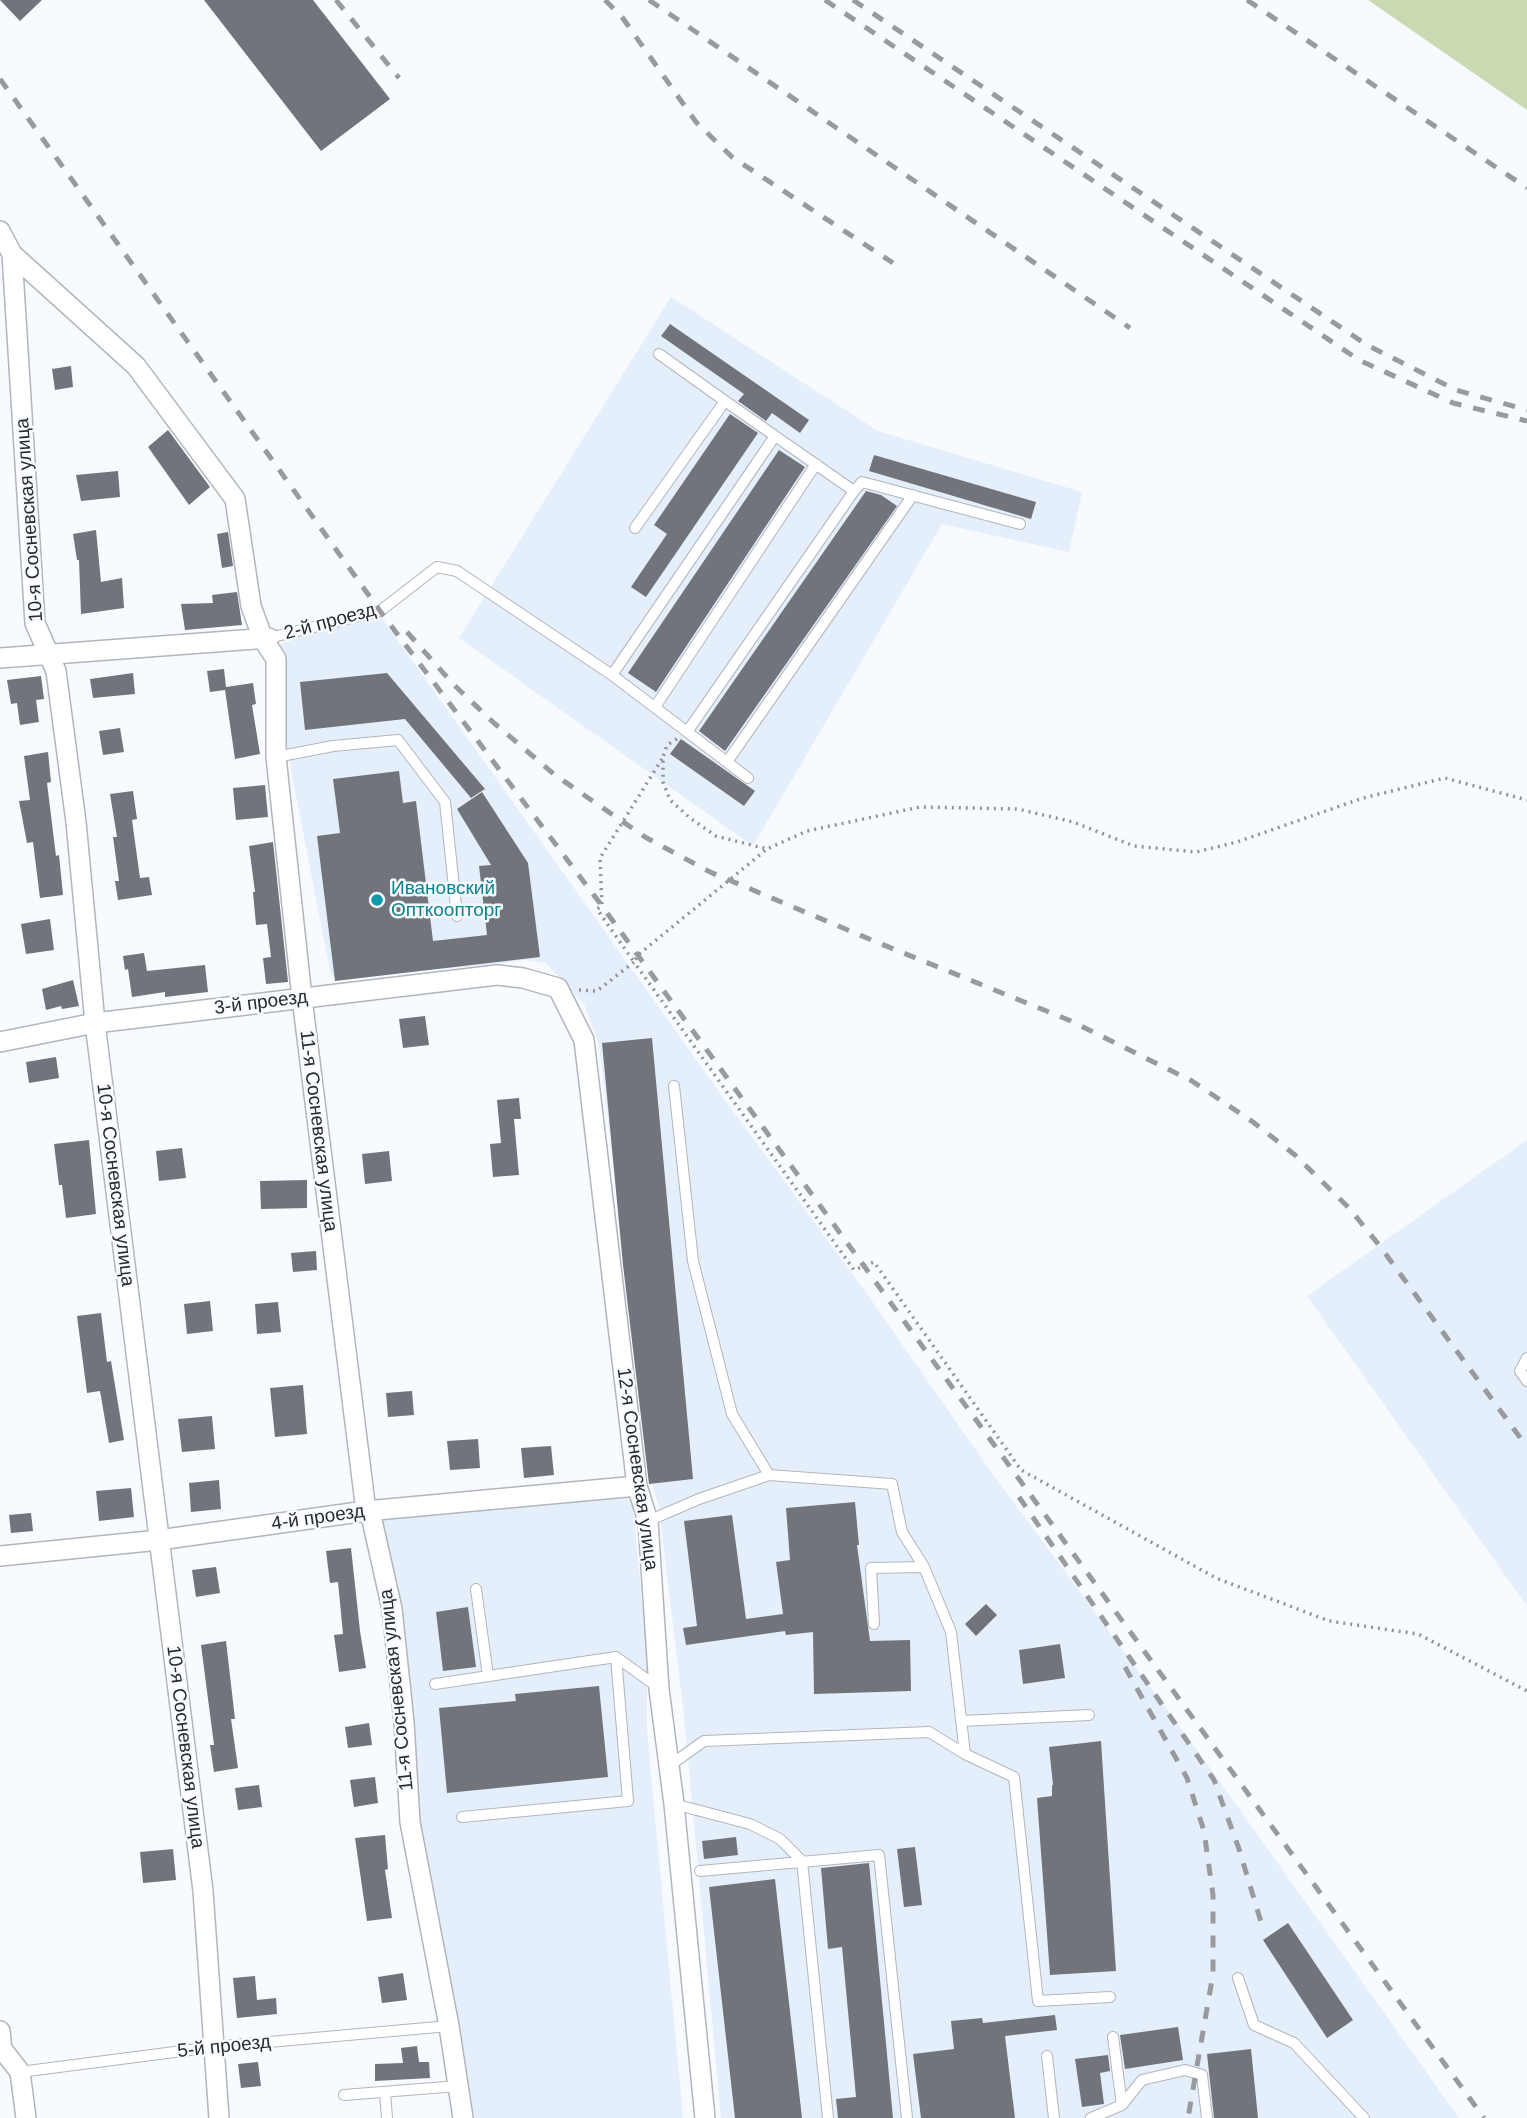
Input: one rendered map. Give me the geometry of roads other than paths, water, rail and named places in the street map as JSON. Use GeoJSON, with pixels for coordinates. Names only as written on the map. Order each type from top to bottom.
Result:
{"type":"FeatureCollection","features":[{"type":"Feature","properties":{"kind":"street","name":"11-я Сосневская улица"},"geometry":{"type":"LineString","coordinates":[[0,231],[12,254],[136,366],[235,499],[251,606],[276,659],[276,757],[302,998],[366,1511],[372,1520],[392,1609],[404,1722],[410,1822],[449,2026],[463,2118]]}},
{"type":"Feature","properties":{"kind":"street","name":"10-я Сосневская улица"},"geometry":{"type":"LineString","coordinates":[[12,254],[7,295],[36,623],[57,670],[76,822],[95,1023],[203,1891],[219,2118]]}},
{"type":"Feature","properties":{"kind":"street","name":"2-й проезд"},"geometry":{"type":"LineString","coordinates":[[0,658],[266,638]]}},
{"type":"Feature","properties":{"kind":"street","name":"3-й проезд"},"geometry":{"type":"LineString","coordinates":[[0,1042],[95,1023],[497,975],[523,978]]}},
{"type":"Feature","properties":{"kind":"street","name":"12-я Сосневская улица"},"geometry":{"type":"LineString","coordinates":[[523,978],[558,988],[584,1040],[586,1052],[637,1486],[648,1521],[659,1689],[674,1804],[705,2118]]}},
{"type":"Feature","properties":{"kind":"street","name":"4-й проезд"},"geometry":{"type":"LineString","coordinates":[[0,1556],[159,1540],[366,1511],[637,1486]]}},
{"type":"Feature","properties":{"kind":"street"},"geometry":{"type":"LineString","coordinates":[[0,2031],[2,2049],[20,2072],[26,2118]]}},
{"type":"Feature","properties":{"kind":"street","name":"5-й проезд"},"geometry":{"type":"LineString","coordinates":[[0,2075],[20,2072]]}},
{"type":"Feature","properties":{"kind":"lane"},"geometry":{"type":"LineString","coordinates":[[659,354],[854,491]]}},
{"type":"Feature","properties":{"kind":"lane"},"geometry":{"type":"LineString","coordinates":[[635,528],[725,401]]}},
{"type":"Feature","properties":{"kind":"lane"},"geometry":{"type":"LineString","coordinates":[[612,675],[775,436]]}},
{"type":"Feature","properties":{"kind":"lane"},"geometry":{"type":"LineString","coordinates":[[655,707],[816,464]]}},
{"type":"Feature","properties":{"kind":"lane"},"geometry":{"type":"LineString","coordinates":[[687,732],[862,482],[1020,524]]}},
{"type":"Feature","properties":{"kind":"lane"},"geometry":{"type":"LineString","coordinates":[[727,762],[913,495]]}},
{"type":"Feature","properties":{"kind":"lane","name":"2-й проезд"},"geometry":{"type":"LineString","coordinates":[[266,638],[380,611],[437,567],[457,570],[612,675],[748,778]]}},
{"type":"Feature","properties":{"kind":"lane"},"geometry":{"type":"LineString","coordinates":[[276,757],[332,746],[398,740],[445,802],[457,916]]}},
{"type":"Feature","properties":{"kind":"lane"},"geometry":{"type":"LineString","coordinates":[[674,1086],[693,1261],[732,1414],[769,1475]]}},
{"type":"Feature","properties":{"kind":"lane"},"geometry":{"type":"LineString","coordinates":[[1527,1358],[1520,1371],[1527,1381]]}},
{"type":"Feature","properties":{"kind":"lane"},"geometry":{"type":"LineString","coordinates":[[648,1521],[699,1499],[769,1475],[892,1484],[902,1532],[924,1567],[951,1632],[965,1754]]}},
{"type":"Feature","properties":{"kind":"lane"},"geometry":{"type":"LineString","coordinates":[[874,1623],[871,1568],[924,1567]]}},
{"type":"Feature","properties":{"kind":"lane"},"geometry":{"type":"LineString","coordinates":[[476,1589],[488,1676]]}},
{"type":"Feature","properties":{"kind":"lane"},"geometry":{"type":"LineString","coordinates":[[435,1684],[616,1657],[659,1689]]}},
{"type":"Feature","properties":{"kind":"lane"},"geometry":{"type":"LineString","coordinates":[[462,1817],[628,1801],[616,1657]]}},
{"type":"Feature","properties":{"kind":"lane"},"geometry":{"type":"LineString","coordinates":[[961,1721],[1089,1715]]}},
{"type":"Feature","properties":{"kind":"lane"},"geometry":{"type":"LineString","coordinates":[[669,1766],[704,1741],[929,1732],[965,1754],[1014,1777],[1038,2001],[1110,1997]]}},
{"type":"Feature","properties":{"kind":"lane"},"geometry":{"type":"LineString","coordinates":[[674,1804],[750,1824],[780,1839],[802,1861],[828,2118]]}},
{"type":"Feature","properties":{"kind":"lane"},"geometry":{"type":"LineString","coordinates":[[700,1871],[879,1855],[906,2118]]}},
{"type":"Feature","properties":{"kind":"lane"},"geometry":{"type":"LineString","coordinates":[[1238,1978],[1254,2025],[1294,2043],[1364,2118]]}},
{"type":"Feature","properties":{"kind":"lane","name":"5-й проезд"},"geometry":{"type":"LineString","coordinates":[[20,2072],[213,2047],[449,2026]]}},
{"type":"Feature","properties":{"kind":"lane"},"geometry":{"type":"LineString","coordinates":[[1113,2037],[1122,2105]]}},
{"type":"Feature","properties":{"kind":"lane"},"geometry":{"type":"LineString","coordinates":[[1047,2056],[1054,2118]]}},
{"type":"Feature","properties":{"kind":"lane"},"geometry":{"type":"LineString","coordinates":[[1091,2118],[1103,2116],[1122,2105],[1142,2080],[1185,2070],[1202,2075],[1207,2118]]}},
{"type":"Feature","properties":{"kind":"lane"},"geometry":{"type":"LineString","coordinates":[[344,2095],[458,2086]]}},
{"type":"Feature","properties":{"kind":"lane"},"geometry":{"type":"LineString","coordinates":[[385,2092],[387,2118]]}},
{"type":"Feature","properties":{"kind":"railway"},"geometry":{"type":"LineString","coordinates":[[336,0],[399,78]]}},
{"type":"Feature","properties":{"kind":"railway"},"geometry":{"type":"LineString","coordinates":[[605,0],[622,17],[696,122],[732,157],[893,263]]}},
{"type":"Feature","properties":{"kind":"railway"},"geometry":{"type":"LineString","coordinates":[[649,0],[1130,328]]}},
{"type":"Feature","properties":{"kind":"railway"},"geometry":{"type":"LineString","coordinates":[[825,0],[1359,360],[1453,403],[1527,421]]}},
{"type":"Feature","properties":{"kind":"railway"},"geometry":{"type":"LineString","coordinates":[[853,0],[1367,345],[1456,390],[1527,410]]}},
{"type":"Feature","properties":{"kind":"railway"},"geometry":{"type":"LineString","coordinates":[[1247,0],[1527,188]]}},
{"type":"Feature","properties":{"kind":"railway"},"geometry":{"type":"LineString","coordinates":[[0,79],[380,611],[602,906],[1484,2118]]}},
{"type":"Feature","properties":{"kind":"railway"},"geometry":{"type":"LineString","coordinates":[[407,632],[453,684],[494,723],[555,775],[645,837],[710,872],[1071,1021],[1192,1081],[1253,1122],[1295,1155],[1349,1208],[1527,1447]]}},
{"type":"Feature","properties":{"kind":"railway"},"geometry":{"type":"LineString","coordinates":[[1019,1497],[1214,1780],[1239,1849],[1264,1932]]}},
{"type":"Feature","properties":{"kind":"railway"},"geometry":{"type":"LineString","coordinates":[[1125,1667],[1187,1778],[1204,1831],[1213,1895],[1213,1974],[1188,2118]]}},
{"type":"Feature","properties":{"kind":"place","name":"Ивановский Опткоопторг"},"geometry":{"type":"Point","coordinates":[377,900]}}]}
